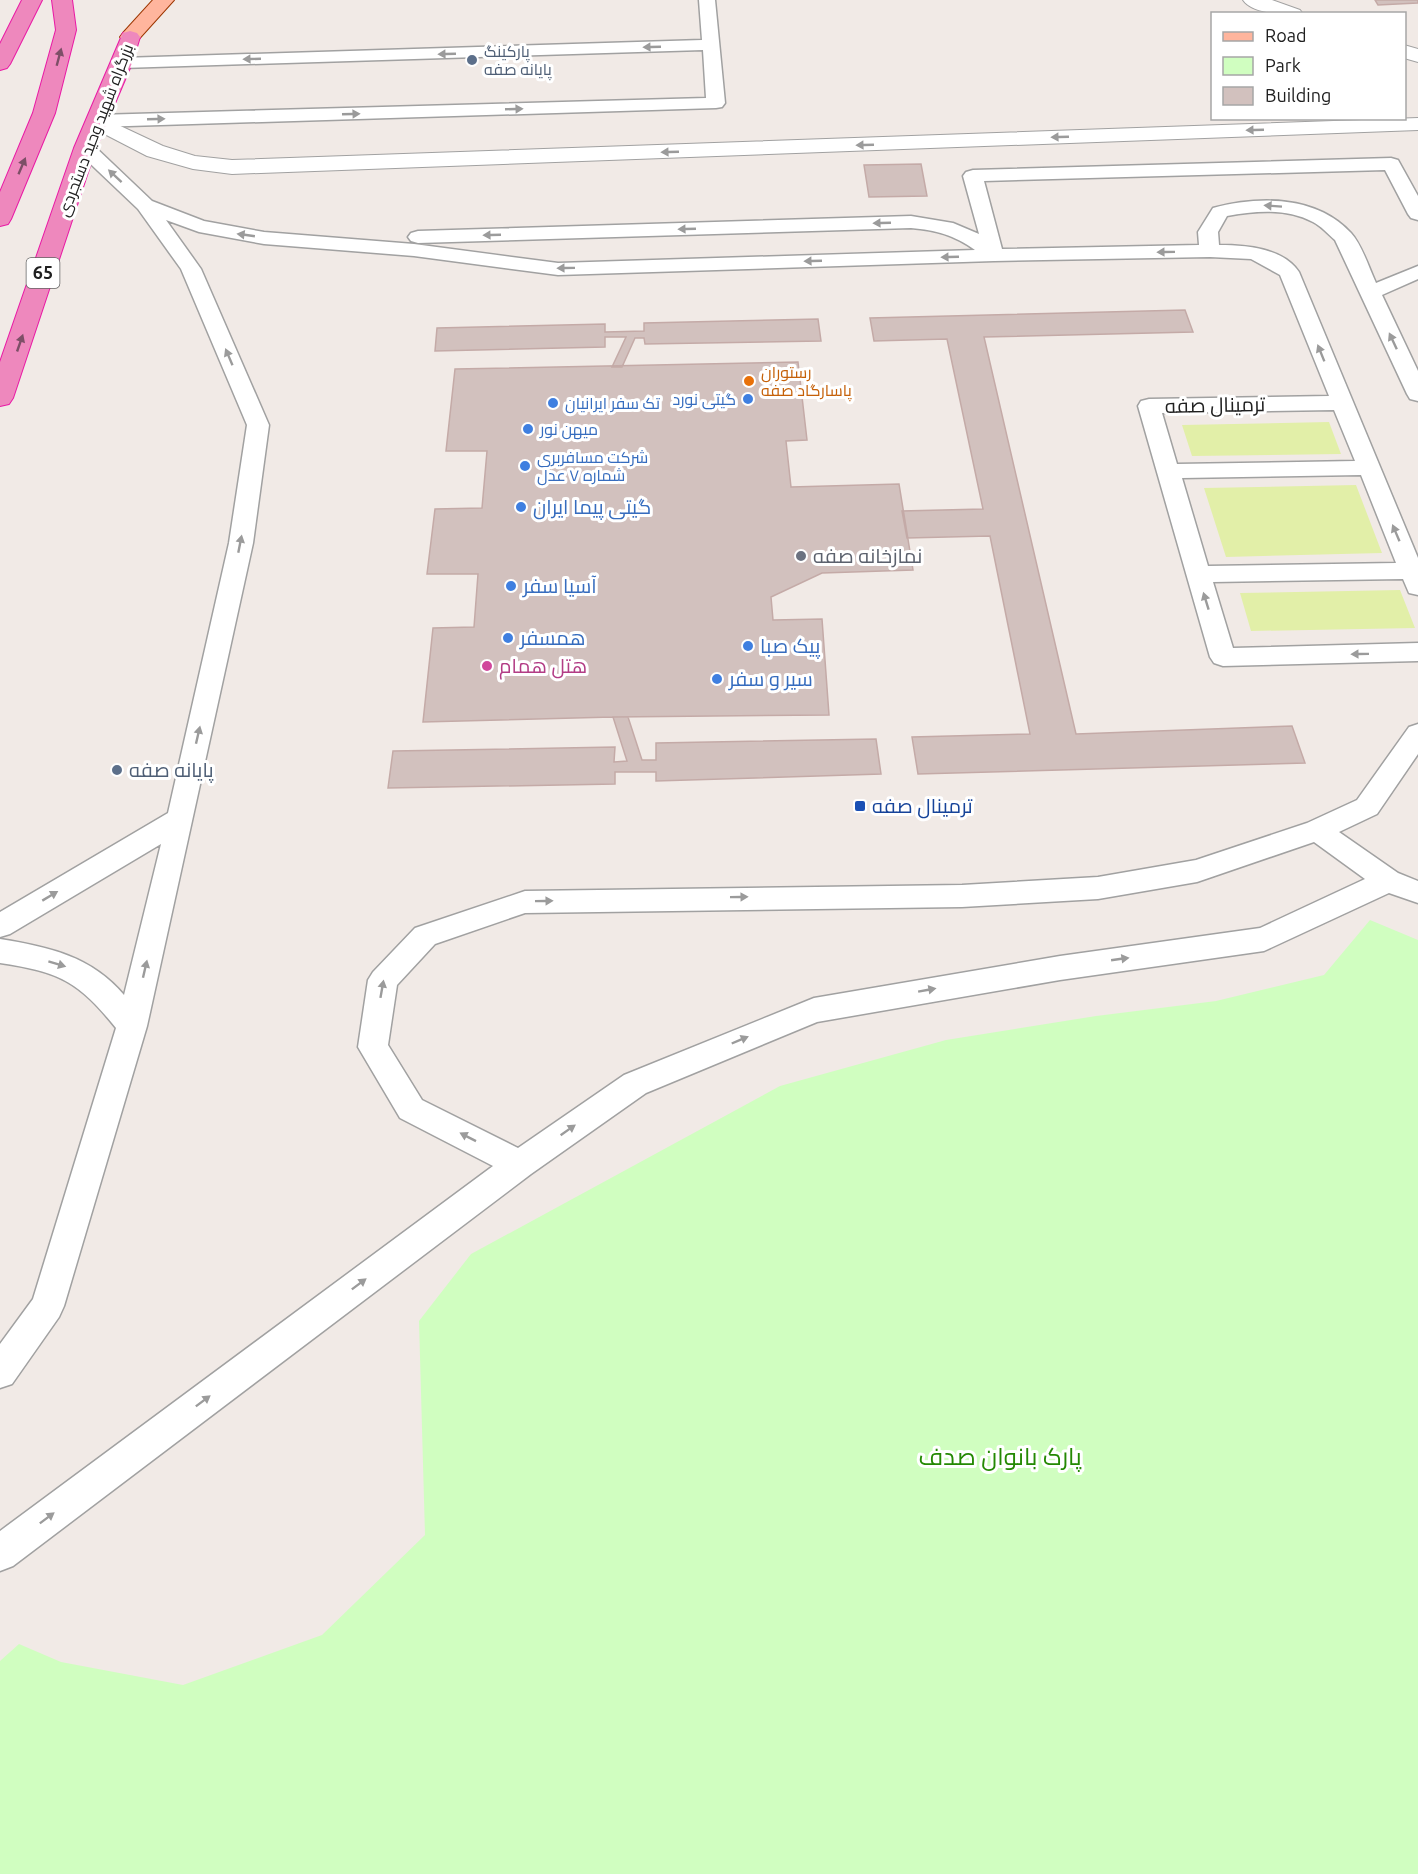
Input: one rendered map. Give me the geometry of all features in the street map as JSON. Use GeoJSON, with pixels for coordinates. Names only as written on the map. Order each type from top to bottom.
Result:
{"type":"FeatureCollection","features":[{"type":"Feature","properties":{"kind":"highway"},"geometry":{"type":"LineString","coordinates":[[0,64],[32,0]]}},
{"type":"Feature","properties":{"kind":"highway"},"geometry":{"type":"LineString","coordinates":[[0,219],[44,113],[66,30],[62,0]]}},
{"type":"Feature","properties":{"kind":"highway","name":"بزرگراه شهید وحید دستجردی"},"geometry":{"type":"LineString","coordinates":[[0,398],[85,148],[122,63],[130,37]]}},
{"type":"Feature","properties":{"kind":"main road","name":"بزرگراه شهید وحید دستجردی"},"geometry":{"type":"LineString","coordinates":[[130,37],[148,0]]}},
{"type":"Feature","properties":{"kind":"main road"},"geometry":{"type":"LineString","coordinates":[[130,37],[165,0]]}},
{"type":"Feature","properties":{"kind":"street"},"geometry":{"type":"LineString","coordinates":[[1253,0],[1287,12]]}},
{"type":"Feature","properties":{"kind":"street"},"geometry":{"type":"LineString","coordinates":[[98,121],[155,151],[193,162],[232,167],[1418,124]]}},
{"type":"Feature","properties":{"kind":"lane"},"geometry":{"type":"LineString","coordinates":[[98,121],[716,103],[706,0]]}},
{"type":"Feature","properties":{"kind":"lane"},"geometry":{"type":"LineString","coordinates":[[122,63],[710,45]]}},
{"type":"Feature","properties":{"kind":"lane"},"geometry":{"type":"LineString","coordinates":[[0,1372],[47,1306],[132,1026],[241,543],[258,425],[192,269],[145,205],[85,148]]}},
{"type":"Feature","properties":{"kind":"lane"},"geometry":{"type":"LineString","coordinates":[[994,255],[973,176],[1391,164],[1418,214]]}},
{"type":"Feature","properties":{"kind":"lane"},"geometry":{"type":"LineString","coordinates":[[145,205],[199,226],[264,238],[414,250],[558,269],[994,255],[1210,251],[1243,251],[1272,258],[1289,272],[1415,579],[1198,574]]}},
{"type":"Feature","properties":{"kind":"lane"},"geometry":{"type":"LineString","coordinates":[[1210,251],[1208,232],[1220,212],[1255,205],[1291,208],[1321,218],[1344,237],[1418,394]]}},
{"type":"Feature","properties":{"kind":"lane"},"geometry":{"type":"LineString","coordinates":[[305,240],[911,222],[936,223],[957,228],[994,255]]}},
{"type":"Feature","properties":{"kind":"lane"},"geometry":{"type":"LineString","coordinates":[[1371,292],[1418,272]]}},
{"type":"Feature","properties":{"kind":"lane","name":"ترمینال صفه"},"geometry":{"type":"LineString","coordinates":[[1341,403],[1149,406],[1223,657],[1418,652]]}},
{"type":"Feature","properties":{"kind":"lane"},"geometry":{"type":"LineString","coordinates":[[1168,471],[1369,468]]}},
{"type":"Feature","properties":{"kind":"lane"},"geometry":{"type":"LineString","coordinates":[[520,1164],[411,1109],[373,1047],[383,980],[424,936],[525,902],[962,896],[1098,888],[1197,871],[1317,830],[1367,807],[1418,734]]}},
{"type":"Feature","properties":{"kind":"lane"},"geometry":{"type":"LineString","coordinates":[[0,926],[180,819]]}},
{"type":"Feature","properties":{"kind":"lane"},"geometry":{"type":"LineString","coordinates":[[1317,830],[1388,881],[1418,892]]}},
{"type":"Feature","properties":{"kind":"lane"},"geometry":{"type":"LineString","coordinates":[[0,1553],[520,1164],[635,1084],[814,1010],[1060,968],[1264,939],[1388,881]]}},
{"type":"Feature","properties":{"kind":"lane"},"geometry":{"type":"LineString","coordinates":[[0,951],[28,955],[68,967],[100,988],[132,1026]]}},
{"type":"Feature","properties":{"kind":"green space"},"geometry":{"type":"Polygon","coordinates":[[[1329,422],[1341,454],[1192,456],[1182,425],[1329,422]]]}},
{"type":"Feature","properties":{"kind":"green space"},"geometry":{"type":"Polygon","coordinates":[[[1356,485],[1382,553],[1226,557],[1204,488],[1356,485]]]}},
{"type":"Feature","properties":{"kind":"green space"},"geometry":{"type":"Polygon","coordinates":[[[1400,590],[1415,628],[1251,631],[1240,593],[1400,590]]]}},
{"type":"Feature","properties":{"kind":"green space","name":"پارک بانوان صدف"},"geometry":{"type":"Polygon","coordinates":[[[1370,920],[1418,940],[1418,1874],[0,1874],[0,1661],[19,1644],[61,1662],[183,1685],[322,1635],[425,1535],[419,1321],[471,1254],[780,1086],[946,1040],[1096,1016],[1216,1001],[1324,975],[1370,920]]]}},
{"type":"Feature","properties":{"kind":"building"},"geometry":{"type":"Polygon","coordinates":[[[1375,0],[1418,0],[1418,3],[1378,5],[1375,0]]]}},
{"type":"Feature","properties":{"kind":"building"},"geometry":{"type":"Polygon","coordinates":[[[921,164],[927,196],[869,197],[864,165],[921,164]]]}},
{"type":"Feature","properties":{"kind":"building"},"geometry":{"type":"Polygon","coordinates":[[[1185,310],[1193,332],[984,337],[1076,734],[1292,726],[1305,763],[918,774],[912,737],[1030,734],[990,536],[907,538],[902,511],[983,509],[947,339],[874,341],[870,318],[1185,310]]]}},
{"type":"Feature","properties":{"kind":"building"},"geometry":{"type":"Polygon","coordinates":[[[818,319],[821,341],[645,344],[644,338],[635,338],[622,367],[612,367],[626,337],[605,337],[605,347],[435,351],[437,328],[605,324],[605,332],[644,331],[644,323],[818,319]]]}},
{"type":"Feature","properties":{"kind":"building"},"geometry":{"type":"Polygon","coordinates":[[[798,362],[807,440],[786,441],[791,487],[899,484],[913,570],[822,573],[771,597],[773,620],[822,619],[829,715],[423,722],[433,628],[474,627],[478,574],[427,574],[435,509],[482,508],[487,451],[446,451],[455,369],[798,362]]]}},
{"type":"Feature","properties":{"kind":"building"},"geometry":{"type":"Polygon","coordinates":[[[613,717],[628,717],[642,760],[656,760],[656,743],[876,739],[881,774],[656,781],[656,772],[615,772],[615,784],[388,788],[393,751],[615,747],[614,762],[627,761],[613,717]]]}},
{"type":"Feature","properties":{"kind":"place","name":"پارکینگ پایانه صفه"},"geometry":{"type":"Point","coordinates":[472,60]}},
{"type":"Feature","properties":{"kind":"place","name":"رستوران پاسارگاد صفه"},"geometry":{"type":"Point","coordinates":[749,381]}},
{"type":"Feature","properties":{"kind":"place","name":"گیتی نورد"},"geometry":{"type":"Point","coordinates":[748,399]}},
{"type":"Feature","properties":{"kind":"place","name":"تک سفر ایرانیان"},"geometry":{"type":"Point","coordinates":[553,403]}},
{"type":"Feature","properties":{"kind":"place","name":"میهن نور"},"geometry":{"type":"Point","coordinates":[528,429]}},
{"type":"Feature","properties":{"kind":"place","name":"شرکت مسافربری شماره ۷ عدل"},"geometry":{"type":"Point","coordinates":[525,466]}},
{"type":"Feature","properties":{"kind":"place","name":"گیتی پیما ایران"},"geometry":{"type":"Point","coordinates":[521,507]}},
{"type":"Feature","properties":{"kind":"place","name":"نمازخانه صفه"},"geometry":{"type":"Point","coordinates":[801,556]}},
{"type":"Feature","properties":{"kind":"place","name":"آسیا سفر"},"geometry":{"type":"Point","coordinates":[511,586]}},
{"type":"Feature","properties":{"kind":"place","name":"همسفر"},"geometry":{"type":"Point","coordinates":[508,638]}},
{"type":"Feature","properties":{"kind":"place","name":"پیک صبا"},"geometry":{"type":"Point","coordinates":[748,646]}},
{"type":"Feature","properties":{"kind":"place","name":"هتل همام"},"geometry":{"type":"Point","coordinates":[487,666]}},
{"type":"Feature","properties":{"kind":"place","name":"سیر و سفر"},"geometry":{"type":"Point","coordinates":[717,679]}},
{"type":"Feature","properties":{"kind":"place","name":"پایانه صفه"},"geometry":{"type":"Point","coordinates":[117,770]}},
{"type":"Feature","properties":{"kind":"place","name":"ترمینال صفه"},"geometry":{"type":"Point","coordinates":[860,806]}}]}
